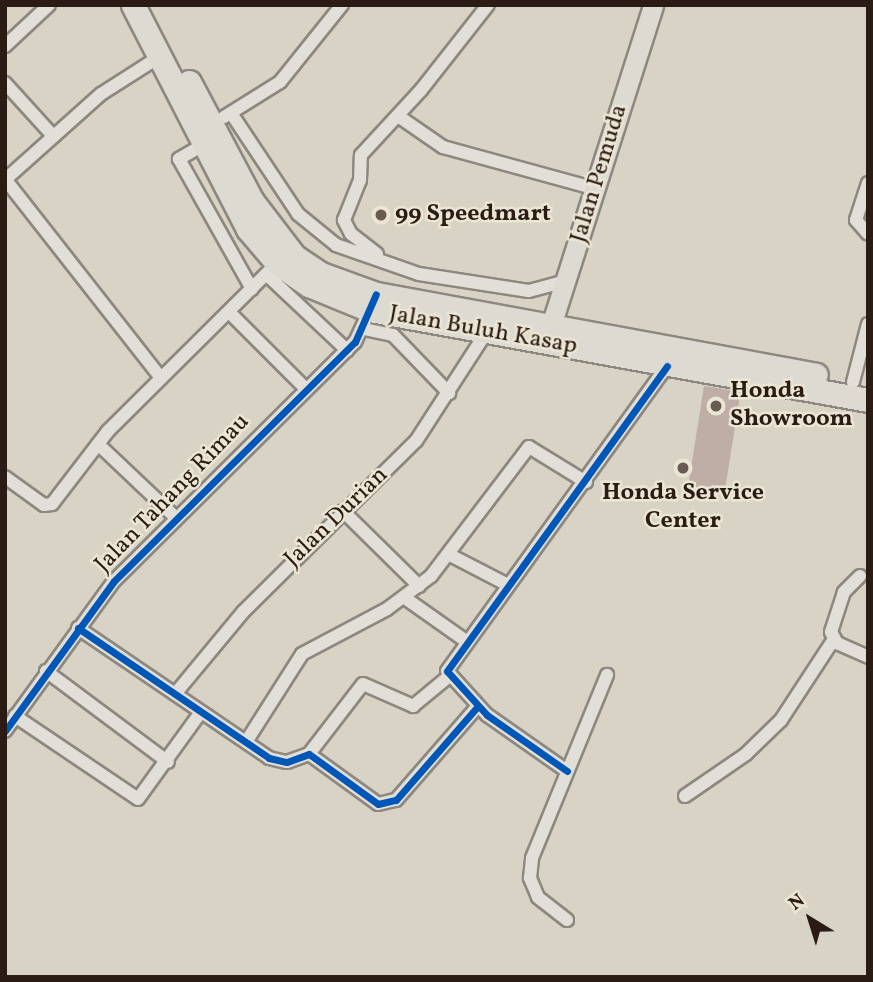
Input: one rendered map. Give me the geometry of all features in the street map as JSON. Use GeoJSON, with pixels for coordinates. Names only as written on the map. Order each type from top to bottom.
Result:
{"type":"FeatureCollection","features":[{"type":"Feature","properties":{"kind":"highway","name":"Jalan Buluh Kasap"},"geometry":{"type":"LineString","coordinates":[[134,5],[159,57],[215,127],[248,229],[272,269],[370,311],[486,333],[549,333],[667,366],[868,400]]}},
{"type":"Feature","properties":{"kind":"highway","name":"Jalan Buluh Kasap"},"geometry":{"type":"LineString","coordinates":[[151,5],[251,201],[294,256],[370,311],[549,333],[860,383]]}},
{"type":"Feature","properties":{"kind":"main road","name":"Jalan Pemuda"},"geometry":{"type":"LineString","coordinates":[[549,333],[597,189],[653,5]]}},
{"type":"Feature","properties":{"kind":"street"},"geometry":{"type":"LineString","coordinates":[[5,46],[49,5]]}},
{"type":"Feature","properties":{"kind":"street"},"geometry":{"type":"LineString","coordinates":[[252,289],[179,159],[215,127],[280,82],[342,5]]}},
{"type":"Feature","properties":{"kind":"street"},"geometry":{"type":"LineString","coordinates":[[388,262],[351,234],[344,220],[360,180],[361,155],[398,116],[488,5]]}},
{"type":"Feature","properties":{"kind":"street"},"geometry":{"type":"LineString","coordinates":[[159,57],[102,94],[6,178],[161,378]]}},
{"type":"Feature","properties":{"kind":"street"},"geometry":{"type":"LineString","coordinates":[[5,83],[53,136]]}},
{"type":"Feature","properties":{"kind":"street"},"geometry":{"type":"LineString","coordinates":[[398,116],[419,135],[450,150],[597,189]]}},
{"type":"Feature","properties":{"kind":"street"},"geometry":{"type":"LineString","coordinates":[[215,127],[317,233],[419,274],[528,291],[566,281]]}},
{"type":"Feature","properties":{"kind":"street"},"geometry":{"type":"LineString","coordinates":[[868,183],[856,220],[857,227],[868,234]]}},
{"type":"Feature","properties":{"kind":"street"},"geometry":{"type":"LineString","coordinates":[[5,477],[44,505],[52,504],[97,444],[272,269],[347,350]]}},
{"type":"Feature","properties":{"kind":"street"},"geometry":{"type":"LineString","coordinates":[[370,311],[449,393]]}},
{"type":"Feature","properties":{"kind":"street","name":"Jalan Tahang Rimau"},"geometry":{"type":"LineString","coordinates":[[5,731],[78,628],[175,517],[347,350],[370,311]]}},
{"type":"Feature","properties":{"kind":"street"},"geometry":{"type":"LineString","coordinates":[[229,312],[306,389]]}},
{"type":"Feature","properties":{"kind":"street"},"geometry":{"type":"LineString","coordinates":[[860,383],[868,324]]}},
{"type":"Feature","properties":{"kind":"street","name":"Jalan Durian"},"geometry":{"type":"LineString","coordinates":[[175,694],[243,611],[412,445],[449,393],[486,333]]}},
{"type":"Feature","properties":{"kind":"street"},"geometry":{"type":"LineString","coordinates":[[78,628],[246,742],[287,762],[309,754],[363,684],[412,706],[448,677],[450,663],[586,482],[667,366]]}},
{"type":"Feature","properties":{"kind":"street"},"geometry":{"type":"LineString","coordinates":[[97,444],[175,517]]}},
{"type":"Feature","properties":{"kind":"street"},"geometry":{"type":"LineString","coordinates":[[246,742],[302,654],[405,597],[419,586],[450,555],[529,447],[586,482]]}},
{"type":"Feature","properties":{"kind":"street"},"geometry":{"type":"LineString","coordinates":[[343,511],[419,586]]}},
{"type":"Feature","properties":{"kind":"street"},"geometry":{"type":"LineString","coordinates":[[450,555],[508,585]]}},
{"type":"Feature","properties":{"kind":"street"},"geometry":{"type":"LineString","coordinates":[[685,796],[746,754],[781,720],[834,639],[844,592],[860,576]]}},
{"type":"Feature","properties":{"kind":"street"},"geometry":{"type":"LineString","coordinates":[[405,597],[466,641]]}},
{"type":"Feature","properties":{"kind":"street"},"geometry":{"type":"LineString","coordinates":[[834,639],[868,657]]}},
{"type":"Feature","properties":{"kind":"street"},"geometry":{"type":"LineString","coordinates":[[46,671],[168,762]]}},
{"type":"Feature","properties":{"kind":"street"},"geometry":{"type":"LineString","coordinates":[[568,920],[538,897],[530,878],[532,858],[607,675]]}},
{"type":"Feature","properties":{"kind":"street"},"geometry":{"type":"LineString","coordinates":[[448,677],[477,707],[567,771]]}},
{"type":"Feature","properties":{"kind":"street"},"geometry":{"type":"LineString","coordinates":[[309,754],[387,804],[477,707]]}},
{"type":"Feature","properties":{"kind":"street"},"geometry":{"type":"LineString","coordinates":[[15,716],[132,798],[143,798],[201,712]]}},
{"type":"Feature","properties":{"kind":"building"},"geometry":{"type":"Polygon","coordinates":[[[704,386],[741,392],[724,495],[688,489],[704,386]]]}},
{"type":"Feature","properties":{"kind":"cycle path"},"geometry":{"type":"LineString","coordinates":[[5,731],[114,581],[355,342],[376,294]]}},
{"type":"Feature","properties":{"kind":"cycle path"},"geometry":{"type":"LineString","coordinates":[[567,771],[487,715],[447,671],[667,366]]}},
{"type":"Feature","properties":{"kind":"cycle path"},"geometry":{"type":"LineString","coordinates":[[78,628],[269,758],[287,762],[309,754],[378,804],[396,800],[477,707]]}},
{"type":"Feature","properties":{"kind":"place","name":"99 Speedmart"},"geometry":{"type":"Point","coordinates":[381,215]}},
{"type":"Feature","properties":{"kind":"place","name":"Honda Showroom"},"geometry":{"type":"Point","coordinates":[716,406]}},
{"type":"Feature","properties":{"kind":"place","name":"Honda Service Center"},"geometry":{"type":"Point","coordinates":[683,468]}}]}
